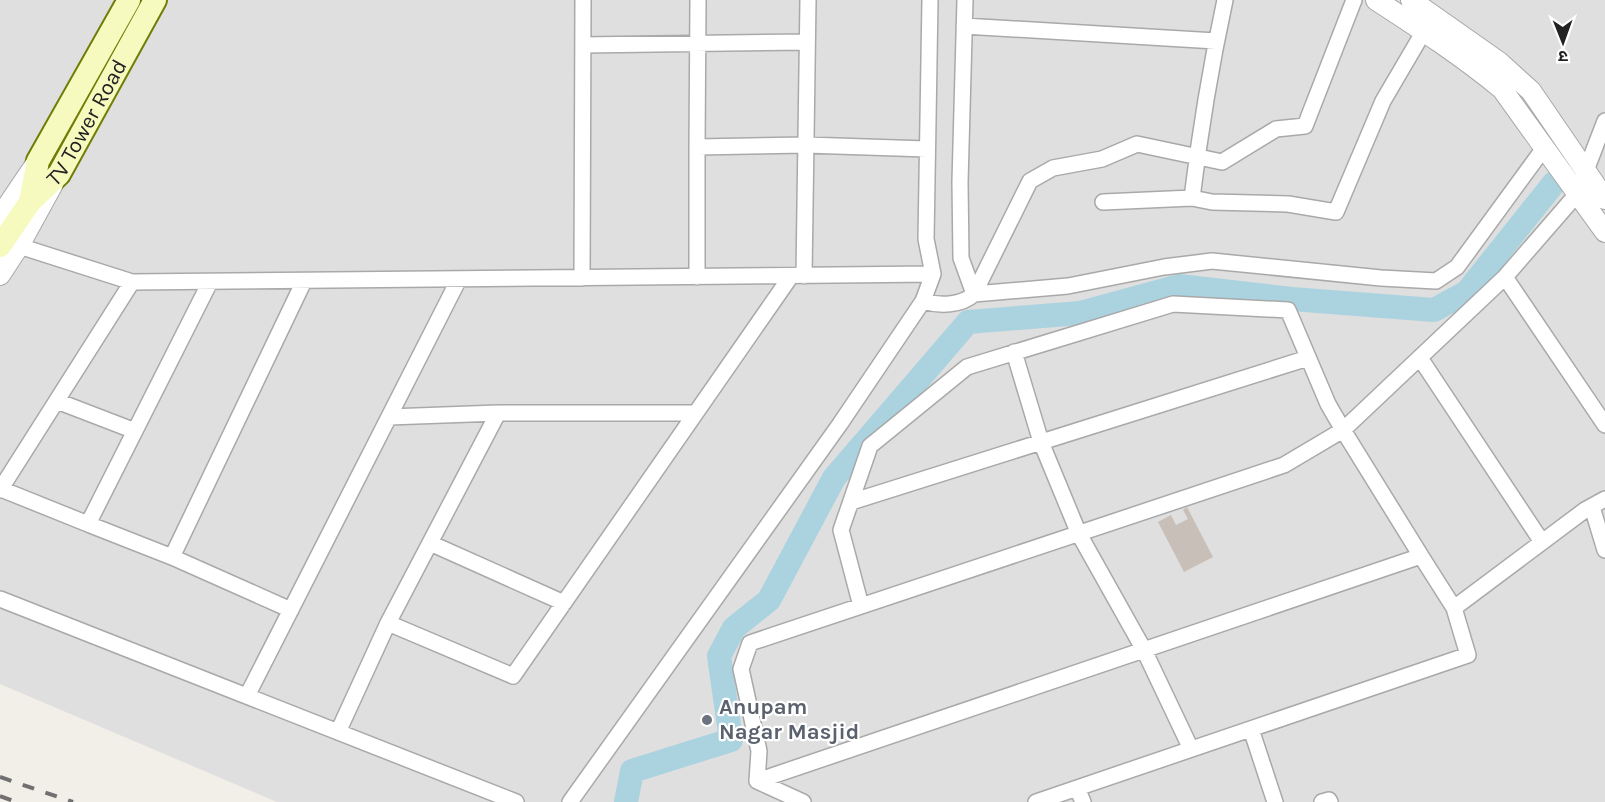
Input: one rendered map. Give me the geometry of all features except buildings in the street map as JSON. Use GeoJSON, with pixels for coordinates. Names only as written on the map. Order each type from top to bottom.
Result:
{"type":"FeatureCollection","features":[{"type":"Feature","properties":{"kind":"main road","name":"TV Tower Road"},"geometry":{"type":"LineString","coordinates":[[38,161],[129,0]]}},
{"type":"Feature","properties":{"kind":"main road","name":"TV Tower Road"},"geometry":{"type":"LineString","coordinates":[[59,174],[155,0]]}},
{"type":"Feature","properties":{"kind":"main road"},"geometry":{"type":"LineString","coordinates":[[10,246],[30,202],[38,161]]}},
{"type":"Feature","properties":{"kind":"main road"},"geometry":{"type":"LineString","coordinates":[[30,202],[59,174]]}},
{"type":"Feature","properties":{"kind":"street"},"geometry":{"type":"LineString","coordinates":[[582,278],[583,0]]}},
{"type":"Feature","properties":{"kind":"street"},"geometry":{"type":"LineString","coordinates":[[697,277],[698,0]]}},
{"type":"Feature","properties":{"kind":"street"},"geometry":{"type":"LineString","coordinates":[[388,623],[513,676],[695,413],[797,276],[806,146],[808,0]]}},
{"type":"Feature","properties":{"kind":"street"},"geometry":{"type":"LineString","coordinates":[[570,802],[840,424],[923,301],[933,274],[926,238],[930,0]]}},
{"type":"Feature","properties":{"kind":"street"},"geometry":{"type":"LineString","coordinates":[[965,0],[960,182],[961,258],[974,294]]}},
{"type":"Feature","properties":{"kind":"street"},"geometry":{"type":"LineString","coordinates":[[1192,198],[1216,41],[1225,0]]}},
{"type":"Feature","properties":{"kind":"street"},"geometry":{"type":"LineString","coordinates":[[923,301],[932,304],[965,302],[974,294],[1030,181],[1053,168],[1102,159],[1137,144],[1222,162],[1276,129],[1305,126],[1354,0]]}},
{"type":"Feature","properties":{"kind":"street"},"geometry":{"type":"LineString","coordinates":[[1376,0],[1424,31],[1502,88],[1605,232]]}},
{"type":"Feature","properties":{"kind":"street"},"geometry":{"type":"LineString","coordinates":[[1411,0],[1499,62],[1531,91],[1605,200]]}},
{"type":"Feature","properties":{"kind":"street"},"geometry":{"type":"LineString","coordinates":[[964,27],[1216,41]]}},
{"type":"Feature","properties":{"kind":"street"},"geometry":{"type":"LineString","coordinates":[[1103,202],[1192,198],[1212,202],[1288,204],[1336,212],[1383,101],[1424,31]]}},
{"type":"Feature","properties":{"kind":"street"},"geometry":{"type":"LineString","coordinates":[[583,45],[807,42]]}},
{"type":"Feature","properties":{"kind":"street"},"geometry":{"type":"LineString","coordinates":[[757,781],[759,751],[741,669],[750,643],[1284,465],[1343,430],[1504,277],[1577,194],[1602,137],[1605,121]]}},
{"type":"Feature","properties":{"kind":"street"},"geometry":{"type":"LineString","coordinates":[[697,147],[806,146],[927,149]]}},
{"type":"Feature","properties":{"kind":"street"},"geometry":{"type":"LineString","coordinates":[[974,294],[1068,286],[1164,267],[1212,261],[1381,278],[1436,281],[1458,267],[1544,148]]}},
{"type":"Feature","properties":{"kind":"street","name":"TV Tower Road"},"geometry":{"type":"LineString","coordinates":[[0,217],[38,161]]}},
{"type":"Feature","properties":{"kind":"street","name":"TV Tower Road"},"geometry":{"type":"LineString","coordinates":[[0,275],[10,246],[59,174]]}},
{"type":"Feature","properties":{"kind":"street"},"geometry":{"type":"LineString","coordinates":[[10,246],[132,282],[933,274]]}},
{"type":"Feature","properties":{"kind":"street"},"geometry":{"type":"LineString","coordinates":[[1504,277],[1605,424]]}},
{"type":"Feature","properties":{"kind":"street"},"geometry":{"type":"LineString","coordinates":[[248,696],[459,279]]}},
{"type":"Feature","properties":{"kind":"street"},"geometry":{"type":"LineString","coordinates":[[172,558],[304,281]]}},
{"type":"Feature","properties":{"kind":"street"},"geometry":{"type":"LineString","coordinates":[[132,282],[0,489],[172,558],[291,610]]}},
{"type":"Feature","properties":{"kind":"street"},"geometry":{"type":"LineString","coordinates":[[88,524],[210,282]]}},
{"type":"Feature","properties":{"kind":"street"},"geometry":{"type":"LineString","coordinates":[[861,606],[841,530],[870,446],[967,367],[1173,304],[1288,310],[1328,405],[1454,608],[1468,655],[1191,749],[1080,795],[1036,802]]}},
{"type":"Feature","properties":{"kind":"street"},"geometry":{"type":"LineString","coordinates":[[1014,352],[1041,442],[1078,534],[1144,650],[1191,749]]}},
{"type":"Feature","properties":{"kind":"street"},"geometry":{"type":"LineString","coordinates":[[851,502],[1308,358]]}},
{"type":"Feature","properties":{"kind":"street"},"geometry":{"type":"LineString","coordinates":[[1420,358],[1542,542]]}},
{"type":"Feature","properties":{"kind":"street"},"geometry":{"type":"LineString","coordinates":[[57,401],[135,430]]}},
{"type":"Feature","properties":{"kind":"street"},"geometry":{"type":"LineString","coordinates":[[389,417],[498,413],[695,413]]}},
{"type":"Feature","properties":{"kind":"street"},"geometry":{"type":"LineString","coordinates":[[338,732],[388,623],[498,413]]}},
{"type":"Feature","properties":{"kind":"street"},"geometry":{"type":"LineString","coordinates":[[1454,608],[1598,503],[1605,550]]}},
{"type":"Feature","properties":{"kind":"street"},"geometry":{"type":"LineString","coordinates":[[430,543],[564,603]]}},
{"type":"Feature","properties":{"kind":"street"},"geometry":{"type":"LineString","coordinates":[[757,781],[1421,556]]}},
{"type":"Feature","properties":{"kind":"street"},"geometry":{"type":"LineString","coordinates":[[0,599],[516,802]]}},
{"type":"Feature","properties":{"kind":"street"},"geometry":{"type":"LineString","coordinates":[[1251,729],[1275,802]]}},
{"type":"Feature","properties":{"kind":"street"},"geometry":{"type":"LineString","coordinates":[[757,781],[803,802]]}},
{"type":"Feature","properties":{"kind":"street"},"geometry":{"type":"LineString","coordinates":[[1322,802],[1329,800],[1330,802]]}},
{"type":"Feature","properties":{"kind":"shaded area"},"geometry":{"type":"Polygon","coordinates":[[[0,0],[1605,0],[1605,802],[277,802],[0,684],[0,0]]]}},
{"type":"Feature","properties":{"kind":"waterway"},"geometry":{"type":"LineString","coordinates":[[626,802],[632,771],[731,740],[719,656],[734,628],[769,600],[834,478],[968,322],[1080,313],[1179,286],[1292,299],[1434,310],[1467,292],[1554,183]]}},
{"type":"Feature","properties":{"kind":"railway"},"geometry":{"type":"LineString","coordinates":[[0,777],[73,802]]}},
{"type":"Feature","properties":{"kind":"railway"},"geometry":{"type":"LineString","coordinates":[[0,796],[16,802]]}},
{"type":"Feature","properties":{"kind":"place","name":"Anupam Nagar Masjid"},"geometry":{"type":"Point","coordinates":[707,720]}}]}
